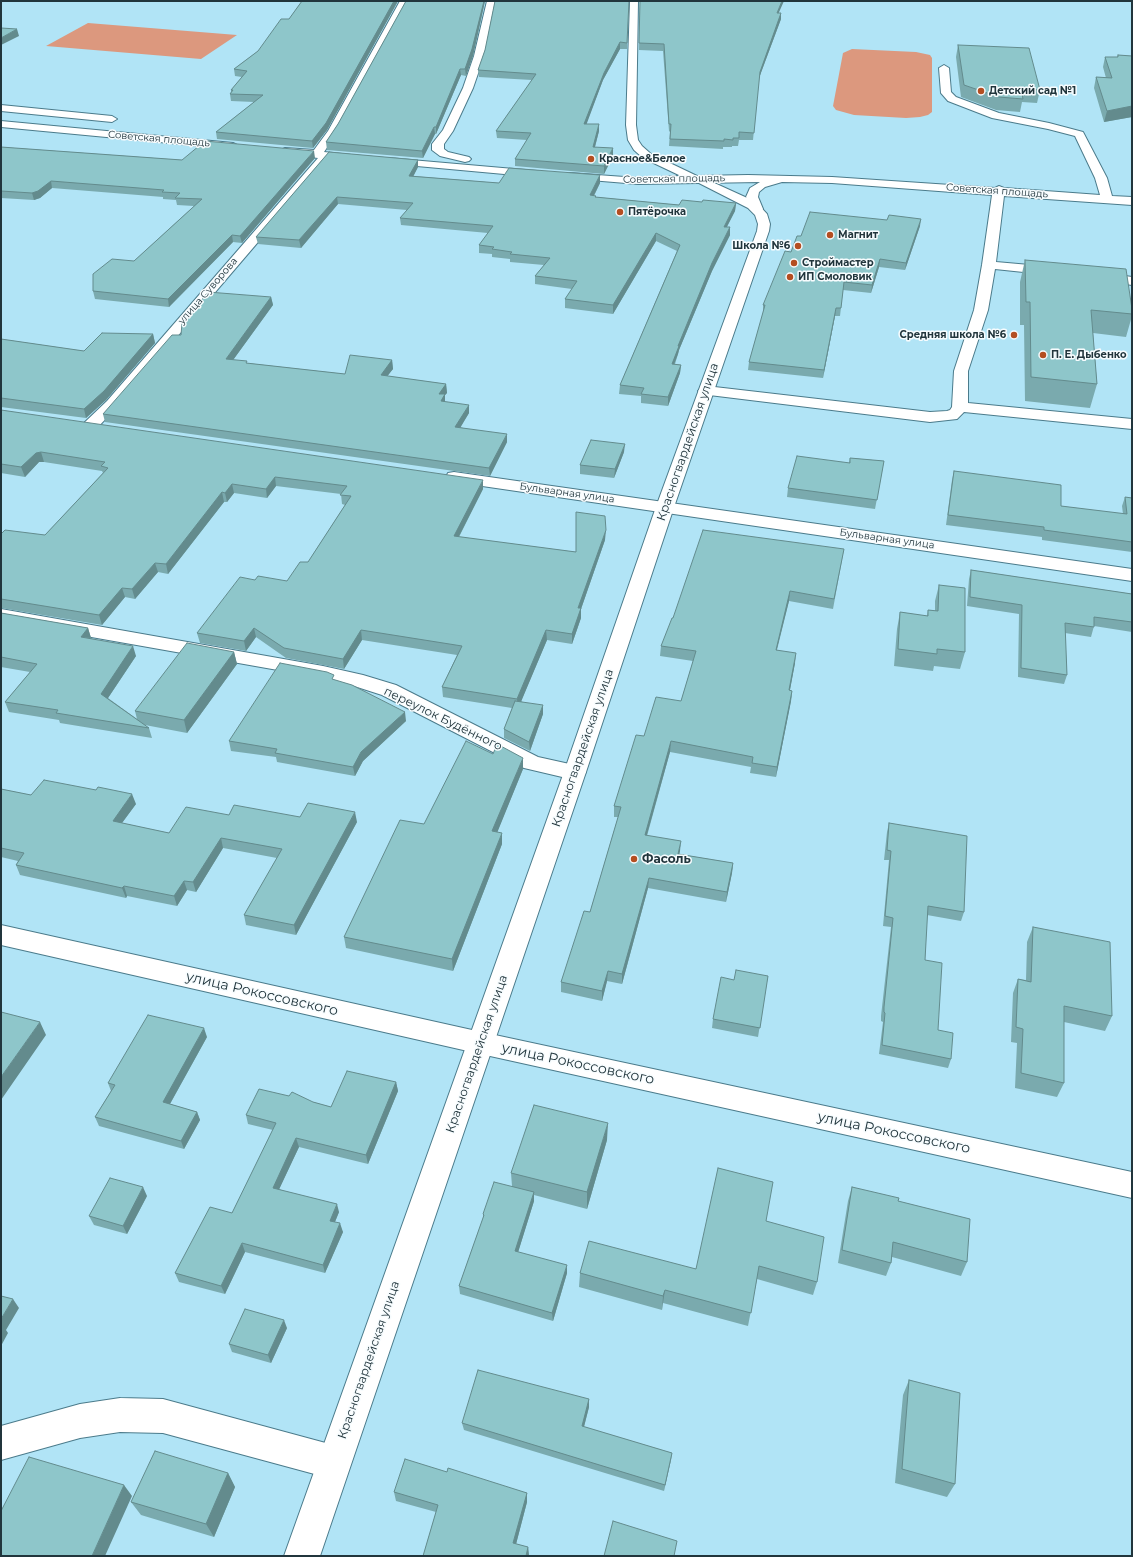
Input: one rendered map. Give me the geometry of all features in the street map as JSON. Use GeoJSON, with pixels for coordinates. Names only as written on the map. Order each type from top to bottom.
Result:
{"type":"FeatureCollection","features":[{"type":"Feature","properties":{"kind":"street","name":"улица Суворова"},"geometry":{"type":"LineString","coordinates":[[91,426],[112,404],[323,150],[404,1]]}},
{"type":"Feature","properties":{"kind":"street"},"geometry":{"type":"LineString","coordinates":[[491,1],[479,56],[468,88],[448,131],[439,142],[437,148],[444,154],[487,164],[495,170]]}},
{"type":"Feature","properties":{"kind":"street"},"geometry":{"type":"LineString","coordinates":[[634,1],[631,133],[635,145],[661,168],[661,174],[653,179],[638,181]]}},
{"type":"Feature","properties":{"kind":"street"},"geometry":{"type":"LineString","coordinates":[[944,68],[946,93],[952,99],[996,116],[1049,126],[1079,134],[1100,178],[1107,199]]}},
{"type":"Feature","properties":{"kind":"street"},"geometry":{"type":"LineString","coordinates":[[1,108],[125,121]]}},
{"type":"Feature","properties":{"kind":"street","name":"Советская площадь"},"geometry":{"type":"LineString","coordinates":[[1,124],[246,147]]}},
{"type":"Feature","properties":{"kind":"street"},"geometry":{"type":"LineString","coordinates":[[310,140],[323,150]]}},
{"type":"Feature","properties":{"kind":"street"},"geometry":{"type":"LineString","coordinates":[[278,150],[323,150],[364,158]]}},
{"type":"Feature","properties":{"kind":"street"},"geometry":{"type":"LineString","coordinates":[[650,158],[675,166],[708,173],[771,178]]}},
{"type":"Feature","properties":{"kind":"street"},"geometry":{"type":"LineString","coordinates":[[650,158],[699,179],[751,205]]}},
{"type":"Feature","properties":{"kind":"street","name":"Советская площадь"},"geometry":{"type":"LineString","coordinates":[[380,160],[638,181],[771,178],[999,190],[1132,201]]}},
{"type":"Feature","properties":{"kind":"street"},"geometry":{"type":"LineString","coordinates":[[621,180],[699,189],[751,205]]}},
{"type":"Feature","properties":{"kind":"street","name":"Красногвардейская улица"},"geometry":{"type":"LineString","coordinates":[[302,1556],[575,772],[665,507],[763,231],[764,219],[751,205],[753,201],[752,194],[762,186],[776,182],[814,180]]}},
{"type":"Feature","properties":{"kind":"street"},"geometry":{"type":"LineString","coordinates":[[706,391],[930,417],[951,416],[956,413],[960,407],[962,371],[981,310],[989,265],[999,190]]}},
{"type":"Feature","properties":{"kind":"street"},"geometry":{"type":"LineString","coordinates":[[989,265],[1068,273]]}},
{"type":"Feature","properties":{"kind":"street"},"geometry":{"type":"LineString","coordinates":[[1084,275],[1132,281]]}},
{"type":"Feature","properties":{"kind":"street"},"geometry":{"type":"LineString","coordinates":[[960,407],[1132,424]]}},
{"type":"Feature","properties":{"kind":"street","name":"Бульварная улица"},"geometry":{"type":"LineString","coordinates":[[439,475],[1132,575]]}},
{"type":"Feature","properties":{"kind":"street","name":"переулок Будённого"},"geometry":{"type":"LineString","coordinates":[[1,615],[323,672],[356,680],[389,690],[532,763],[575,772]]}},
{"type":"Feature","properties":{"kind":"street","name":"улица Рокоссовского"},"geometry":{"type":"LineString","coordinates":[[1,935],[481,1043],[1132,1185]]}},
{"type":"Feature","properties":{"kind":"street"},"geometry":{"type":"LineString","coordinates":[[1,1443],[80,1421],[120,1415],[162,1416],[334,1462]]}},
{"type":"Feature","properties":{"kind":"shaded area"},"geometry":{"type":"Polygon","coordinates":[[[88,23],[237,35],[201,59],[46,46],[88,23]]]}},
{"type":"Feature","properties":{"kind":"shaded area"},"geometry":{"type":"Polygon","coordinates":[[[852,49],[916,52],[930,55],[932,58],[932,112],[928,115],[920,117],[906,118],[854,115],[836,110],[833,106],[843,53],[852,49]]]}},
{"type":"Feature","properties":{"kind":"building"},"geometry":{"type":"Polygon","coordinates":[[[302,1],[394,1],[326,123],[312,141],[216,132],[263,95],[230,94],[233,90],[231,90],[247,71],[234,69],[258,51],[281,19],[289,19],[302,1]]]}},
{"type":"Feature","properties":{"kind":"building"},"geometry":{"type":"Polygon","coordinates":[[[406,1],[484,1],[472,49],[465,69],[460,69],[436,127],[434,127],[422,151],[326,142],[338,124],[406,1]]]}},
{"type":"Feature","properties":{"kind":"building"},"geometry":{"type":"Polygon","coordinates":[[[495,1],[629,1],[627,43],[620,42],[604,73],[584,124],[599,124],[593,147],[613,148],[604,166],[515,159],[531,133],[496,131],[536,74],[478,70],[485,50],[495,1]]]}},
{"type":"Feature","properties":{"kind":"building"},"geometry":{"type":"Polygon","coordinates":[[[640,1],[782,1],[777,13],[781,13],[760,72],[754,133],[739,132],[739,138],[733,138],[733,140],[724,139],[724,141],[670,139],[671,124],[669,124],[664,44],[639,43],[640,1]]]}},
{"type":"Feature","properties":{"kind":"building"},"geometry":{"type":"Polygon","coordinates":[[[1,28],[17,29],[1,38],[1,28]]]}},
{"type":"Feature","properties":{"kind":"building"},"geometry":{"type":"Polygon","coordinates":[[[958,45],[1029,48],[1040,90],[1021,89],[1023,99],[999,97],[964,85],[958,45]]]}},
{"type":"Feature","properties":{"kind":"building"},"geometry":{"type":"Polygon","coordinates":[[[1118,55],[1132,56],[1132,106],[1107,111],[1096,77],[1112,78],[1105,57],[1118,57],[1118,55]]]}},
{"type":"Feature","properties":{"kind":"building"},"geometry":{"type":"Polygon","coordinates":[[[205,141],[314,151],[240,236],[232,235],[168,299],[93,291],[93,274],[112,259],[134,261],[202,199],[175,198],[180,193],[162,192],[164,190],[51,181],[38,191],[32,193],[1,191],[1,147],[182,160],[205,141]]]}},
{"type":"Feature","properties":{"kind":"building"},"geometry":{"type":"Polygon","coordinates":[[[329,152],[418,160],[409,176],[499,183],[509,168],[600,175],[590,195],[596,196],[595,197],[679,205],[682,200],[736,203],[724,227],[730,227],[712,263],[678,346],[672,364],[681,365],[668,397],[641,394],[644,388],[620,385],[680,245],[656,233],[613,305],[565,299],[577,281],[535,276],[550,258],[510,254],[512,252],[492,249],[494,247],[479,245],[493,226],[400,218],[413,203],[337,197],[299,240],[256,237],[329,152]]]}},
{"type":"Feature","properties":{"kind":"building"},"geometry":{"type":"Polygon","coordinates":[[[810,212],[887,220],[889,215],[921,219],[906,263],[880,259],[872,285],[844,282],[841,308],[836,308],[824,370],[749,362],[765,305],[763,305],[785,251],[791,252],[797,236],[801,236],[810,212]]]}},
{"type":"Feature","properties":{"kind":"building"},"geometry":{"type":"Polygon","coordinates":[[[1025,260],[1126,269],[1132,314],[1091,310],[1097,384],[1031,377],[1030,302],[1026,302],[1025,260]]]}},
{"type":"Feature","properties":{"kind":"building"},"geometry":{"type":"Polygon","coordinates":[[[208,292],[271,297],[226,359],[247,361],[246,363],[345,374],[350,355],[392,360],[381,375],[446,384],[439,394],[445,394],[441,401],[469,405],[455,427],[507,434],[489,468],[103,414],[172,335],[181,335],[182,323],[208,292]]]}},
{"type":"Feature","properties":{"kind":"building"},"geometry":{"type":"Polygon","coordinates":[[[102,333],[153,334],[104,391],[84,409],[1,398],[1,339],[84,351],[102,333]]]}},
{"type":"Feature","properties":{"kind":"building"},"geometry":{"type":"Polygon","coordinates":[[[1,410],[483,480],[454,536],[576,552],[576,512],[605,516],[606,530],[578,608],[581,608],[572,634],[546,630],[517,699],[442,687],[462,646],[361,630],[343,659],[284,648],[254,628],[244,641],[197,633],[240,577],[255,580],[258,576],[287,581],[300,562],[308,562],[351,496],[340,495],[347,486],[275,477],[266,489],[232,484],[225,493],[222,492],[166,564],[155,563],[132,589],[122,588],[99,615],[1,599],[1,534],[5,530],[45,535],[108,468],[101,466],[105,462],[41,452],[36,453],[21,467],[1,464],[1,410]]]}},
{"type":"Feature","properties":{"kind":"building"},"geometry":{"type":"Polygon","coordinates":[[[591,440],[625,444],[615,469],[580,465],[591,440]]]}},
{"type":"Feature","properties":{"kind":"building"},"geometry":{"type":"Polygon","coordinates":[[[797,456],[850,463],[850,458],[884,461],[877,500],[788,488],[797,456]]]}},
{"type":"Feature","properties":{"kind":"building"},"geometry":{"type":"Polygon","coordinates":[[[954,471],[1061,485],[1061,506],[1127,514],[1125,497],[1132,498],[1132,542],[1044,530],[1044,527],[948,515],[954,471]]]}},
{"type":"Feature","properties":{"kind":"building"},"geometry":{"type":"Polygon","coordinates":[[[703,530],[844,549],[834,599],[790,591],[776,650],[796,653],[789,690],[792,691],[777,767],[752,763],[753,757],[671,741],[645,835],[681,841],[678,854],[733,863],[727,892],[649,878],[622,974],[608,971],[602,991],[561,982],[584,911],[590,912],[621,807],[614,806],[636,735],[644,736],[656,697],[681,701],[696,651],[661,646],[673,618],[703,530]]]}},
{"type":"Feature","properties":{"kind":"building"},"geometry":{"type":"Polygon","coordinates":[[[971,570],[1132,594],[1132,622],[1094,617],[1094,627],[1065,623],[1067,675],[1021,668],[1022,605],[970,597],[971,570]]]}},
{"type":"Feature","properties":{"kind":"building"},"geometry":{"type":"Polygon","coordinates":[[[939,585],[965,588],[965,652],[937,649],[937,654],[898,649],[900,612],[928,616],[928,610],[938,611],[939,585]]]}},
{"type":"Feature","properties":{"kind":"building"},"geometry":{"type":"Polygon","coordinates":[[[1,613],[88,628],[81,637],[133,646],[101,694],[149,728],[56,713],[58,710],[5,702],[37,664],[1,657],[1,613]]]}},
{"type":"Feature","properties":{"kind":"building"},"geometry":{"type":"Polygon","coordinates":[[[187,643],[234,652],[184,720],[135,711],[187,643]]]}},
{"type":"Feature","properties":{"kind":"building"},"geometry":{"type":"Polygon","coordinates":[[[280,663],[327,672],[334,675],[332,679],[352,685],[405,712],[361,752],[353,767],[275,753],[277,749],[229,741],[280,663]]]}},
{"type":"Feature","properties":{"kind":"building"},"geometry":{"type":"Polygon","coordinates":[[[515,701],[543,705],[529,742],[504,729],[515,701]]]}},
{"type":"Feature","properties":{"kind":"building"},"geometry":{"type":"Polygon","coordinates":[[[466,741],[493,754],[497,744],[523,758],[492,831],[502,833],[452,959],[344,937],[400,820],[424,824],[466,741]]]}},
{"type":"Feature","properties":{"kind":"building"},"geometry":{"type":"Polygon","coordinates":[[[44,780],[96,790],[98,787],[132,794],[113,821],[169,833],[186,807],[229,815],[234,805],[300,817],[308,803],[355,812],[294,925],[244,915],[282,849],[221,838],[193,882],[184,881],[174,896],[124,886],[122,888],[16,865],[24,853],[1,848],[1,789],[31,795],[44,780]]]}},
{"type":"Feature","properties":{"kind":"building"},"geometry":{"type":"Polygon","coordinates":[[[889,823],[967,836],[964,912],[928,906],[925,960],[942,963],[938,1030],[953,1033],[951,1059],[882,1045],[885,1013],[884,1007],[893,918],[885,916],[891,851],[887,850],[889,823]]]}},
{"type":"Feature","properties":{"kind":"building"},"geometry":{"type":"Polygon","coordinates":[[[1033,927],[1110,942],[1112,1016],[1064,1006],[1064,1083],[1021,1073],[1023,1029],[1016,1027],[1018,979],[1031,982],[1033,927]]]}},
{"type":"Feature","properties":{"kind":"building"},"geometry":{"type":"Polygon","coordinates":[[[736,970],[768,976],[760,1028],[713,1019],[721,977],[734,980],[736,970]]]}},
{"type":"Feature","properties":{"kind":"building"},"geometry":{"type":"Polygon","coordinates":[[[1,1012],[40,1022],[1,1077],[1,1012]]]}},
{"type":"Feature","properties":{"kind":"building"},"geometry":{"type":"Polygon","coordinates":[[[148,1015],[204,1028],[163,1102],[197,1112],[181,1141],[95,1117],[115,1085],[108,1083],[148,1015]]]}},
{"type":"Feature","properties":{"kind":"building"},"geometry":{"type":"Polygon","coordinates":[[[347,1071],[396,1082],[366,1155],[296,1138],[273,1188],[337,1204],[330,1221],[340,1223],[323,1265],[242,1243],[221,1286],[175,1273],[210,1207],[232,1213],[276,1123],[246,1115],[259,1089],[289,1096],[292,1092],[313,1102],[331,1107],[347,1071]]]}},
{"type":"Feature","properties":{"kind":"building"},"geometry":{"type":"Polygon","coordinates":[[[534,1105],[608,1123],[587,1192],[511,1173],[534,1105]]]}},
{"type":"Feature","properties":{"kind":"building"},"geometry":{"type":"Polygon","coordinates":[[[718,1168],[773,1182],[766,1221],[824,1237],[817,1282],[759,1266],[751,1313],[665,1290],[663,1296],[580,1273],[589,1241],[696,1269],[718,1168]]]}},
{"type":"Feature","properties":{"kind":"building"},"geometry":{"type":"Polygon","coordinates":[[[110,1178],[143,1187],[123,1226],[89,1216],[110,1178]]]}},
{"type":"Feature","properties":{"kind":"building"},"geometry":{"type":"Polygon","coordinates":[[[494,1182],[534,1192],[515,1251],[567,1265],[552,1313],[459,1286],[494,1182]]]}},
{"type":"Feature","properties":{"kind":"building"},"geometry":{"type":"Polygon","coordinates":[[[852,1187],[899,1198],[898,1201],[970,1219],[967,1262],[893,1242],[891,1263],[842,1250],[852,1187]]]}},
{"type":"Feature","properties":{"kind":"building"},"geometry":{"type":"Polygon","coordinates":[[[1,1296],[13,1299],[1,1319],[1,1296]]]}},
{"type":"Feature","properties":{"kind":"building"},"geometry":{"type":"Polygon","coordinates":[[[245,1309],[284,1320],[268,1355],[229,1344],[245,1309]]]}},
{"type":"Feature","properties":{"kind":"building"},"geometry":{"type":"Polygon","coordinates":[[[478,1370],[589,1399],[582,1426],[672,1453],[665,1485],[462,1423],[478,1370]]]}},
{"type":"Feature","properties":{"kind":"building"},"geometry":{"type":"Polygon","coordinates":[[[909,1380],[960,1393],[955,1484],[902,1469],[909,1380]]]}},
{"type":"Feature","properties":{"kind":"building"},"geometry":{"type":"Polygon","coordinates":[[[155,1451],[228,1473],[206,1524],[131,1502],[155,1451]]]}},
{"type":"Feature","properties":{"kind":"building"},"geometry":{"type":"Polygon","coordinates":[[[29,1457],[124,1485],[92,1556],[1,1556],[1,1511],[29,1457]]]}},
{"type":"Feature","properties":{"kind":"building"},"geometry":{"type":"Polygon","coordinates":[[[405,1459],[447,1472],[448,1468],[527,1493],[513,1543],[528,1547],[526,1556],[423,1556],[438,1505],[394,1492],[405,1459]]]}},
{"type":"Feature","properties":{"kind":"building"},"geometry":{"type":"Polygon","coordinates":[[[613,1521],[677,1541],[674,1556],[604,1556],[613,1521]]]}},
{"type":"Feature","properties":{"kind":"place","name":"Детский сад №1"},"geometry":{"type":"Point","coordinates":[981,91]}},
{"type":"Feature","properties":{"kind":"place","name":"Красное&Белое"},"geometry":{"type":"Point","coordinates":[591,159]}},
{"type":"Feature","properties":{"kind":"place","name":"Пятёрочка"},"geometry":{"type":"Point","coordinates":[620,212]}},
{"type":"Feature","properties":{"kind":"place","name":"Магнит"},"geometry":{"type":"Point","coordinates":[830,235]}},
{"type":"Feature","properties":{"kind":"place","name":"Школа №6"},"geometry":{"type":"Point","coordinates":[798,246]}},
{"type":"Feature","properties":{"kind":"place","name":"Строймастер"},"geometry":{"type":"Point","coordinates":[794,263]}},
{"type":"Feature","properties":{"kind":"place","name":"ИП Смоловик"},"geometry":{"type":"Point","coordinates":[790,277]}},
{"type":"Feature","properties":{"kind":"place","name":"Средняя школа №6"},"geometry":{"type":"Point","coordinates":[1014,335]}},
{"type":"Feature","properties":{"kind":"place","name":"П. Е. Дыбенко"},"geometry":{"type":"Point","coordinates":[1043,355]}},
{"type":"Feature","properties":{"kind":"place","name":"Фасоль"},"geometry":{"type":"Point","coordinates":[634,859]}}]}
